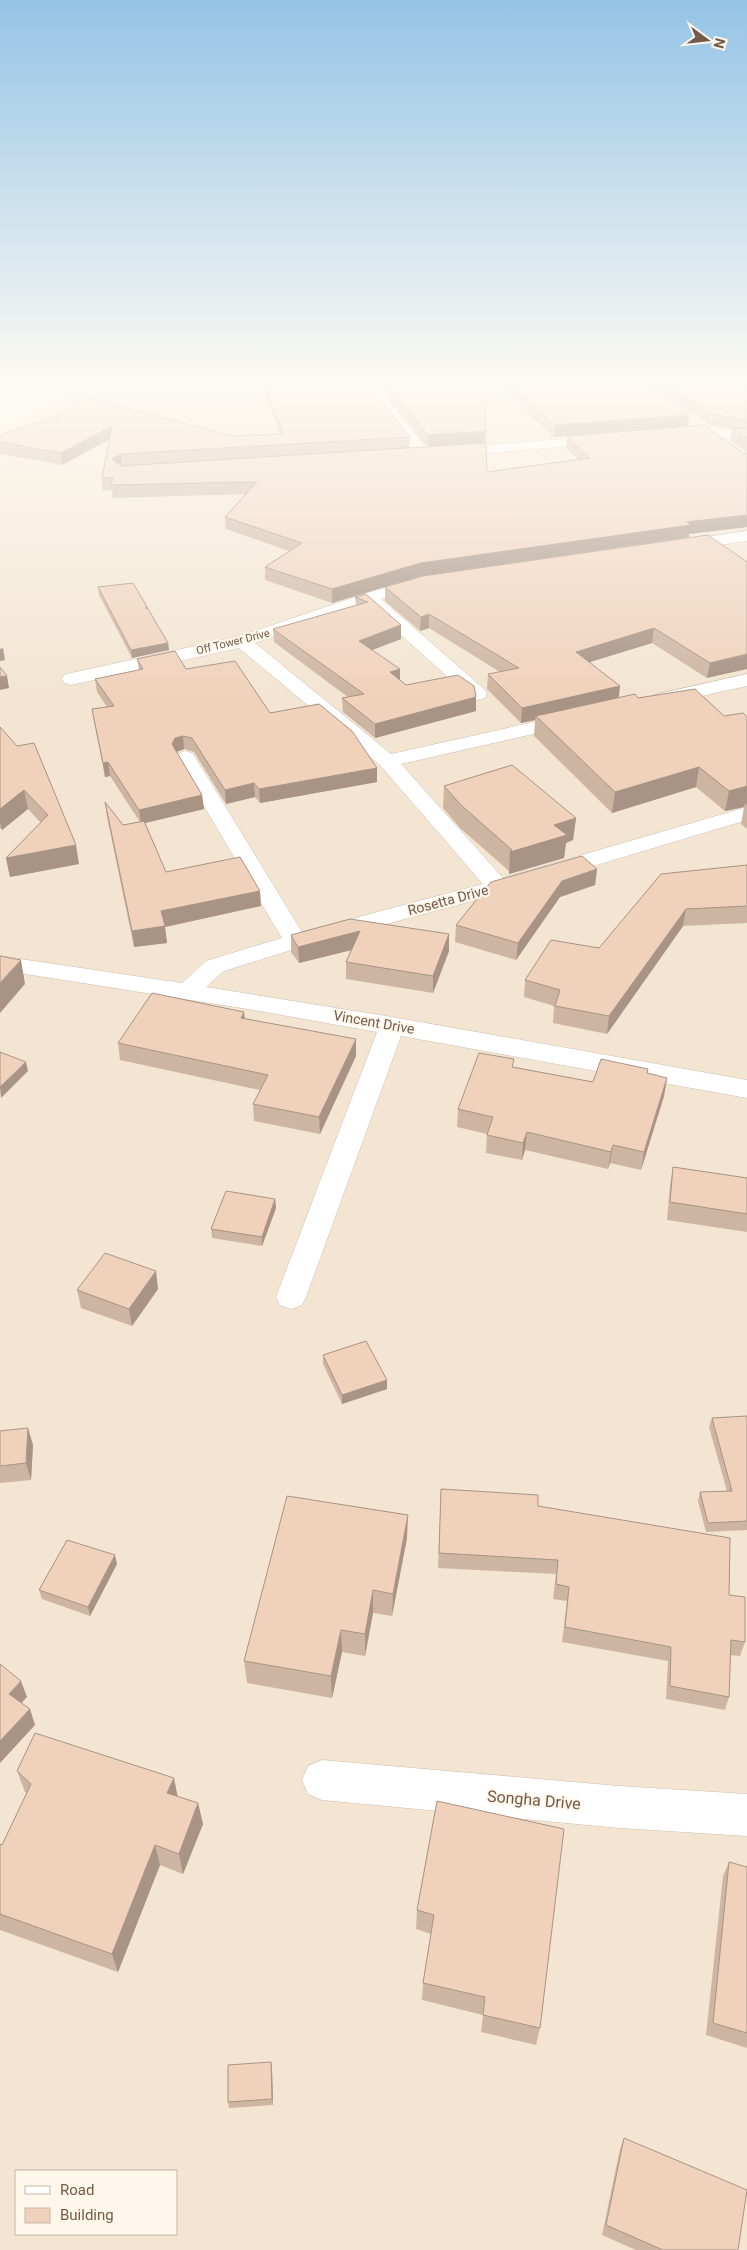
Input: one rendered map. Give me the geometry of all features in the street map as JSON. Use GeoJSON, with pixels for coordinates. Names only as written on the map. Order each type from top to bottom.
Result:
{"type":"FeatureCollection","features":[{"type":"Feature","properties":{"kind":"street"},"geometry":{"type":"LineString","coordinates":[[658,549],[747,536]]}},
{"type":"Feature","properties":{"kind":"street","name":"Off Tower Drive"},"geometry":{"type":"LineString","coordinates":[[71,679],[243,642],[369,598],[402,588],[441,580]]}},
{"type":"Feature","properties":{"kind":"street"},"geometry":{"type":"LineString","coordinates":[[369,598],[478,694]]}},
{"type":"Feature","properties":{"kind":"street"},"geometry":{"type":"LineString","coordinates":[[243,642],[387,761],[498,887]]}},
{"type":"Feature","properties":{"kind":"street"},"geometry":{"type":"LineString","coordinates":[[640,704],[747,680]]}},
{"type":"Feature","properties":{"kind":"street"},"geometry":{"type":"LineString","coordinates":[[387,761],[591,715]]}},
{"type":"Feature","properties":{"kind":"street"},"geometry":{"type":"LineString","coordinates":[[185,757],[296,941]]}},
{"type":"Feature","properties":{"kind":"street","name":"Rosetta Drive"},"geometry":{"type":"LineString","coordinates":[[187,992],[205,972],[215,966],[296,941],[498,887],[747,813]]}},
{"type":"Feature","properties":{"kind":"street","name":"Vincent Drive"},"geometry":{"type":"LineString","coordinates":[[0,963],[392,1025],[747,1089]]}},
{"type":"Feature","properties":{"kind":"street"},"geometry":{"type":"LineString","coordinates":[[291,1297],[392,1025]]}},
{"type":"Feature","properties":{"kind":"street","name":"Songha Drive"},"geometry":{"type":"LineString","coordinates":[[322,1780],[619,1807],[747,1815]]}},
{"type":"Feature","properties":{"kind":"shaded area"},"geometry":{"type":"Polygon","coordinates":[[[0,483],[747,483],[747,2250],[0,2250],[0,483]]]}},
{"type":"Feature","properties":{"kind":"building"},"geometry":{"type":"Polygon","coordinates":[[[112,483],[208,483],[111,485],[112,483]]]}},
{"type":"Feature","properties":{"kind":"building"},"geometry":{"type":"Polygon","coordinates":[[[256,483],[747,483],[747,515],[687,522],[691,525],[421,563],[332,589],[265,567],[302,543],[225,517],[256,483]]]}},
{"type":"Feature","properties":{"kind":"building"},"geometry":{"type":"Polygon","coordinates":[[[708,535],[747,562],[747,654],[710,663],[654,628],[576,652],[620,686],[522,708],[488,674],[519,668],[429,614],[421,617],[385,587],[423,576],[708,535]]]}},
{"type":"Feature","properties":{"kind":"building"},"geometry":{"type":"Polygon","coordinates":[[[133,583],[146,605],[146,609],[147,607],[168,643],[131,650],[98,587],[133,583]]]}},
{"type":"Feature","properties":{"kind":"building"},"geometry":{"type":"Polygon","coordinates":[[[366,594],[401,625],[359,641],[400,669],[390,672],[406,685],[458,675],[474,686],[476,697],[375,724],[342,698],[364,694],[273,629],[368,602],[355,597],[366,594]]]}},
{"type":"Feature","properties":{"kind":"building"},"geometry":{"type":"Polygon","coordinates":[[[175,651],[186,669],[235,661],[270,713],[319,704],[352,731],[377,768],[259,789],[254,783],[225,790],[192,738],[183,736],[175,738],[172,744],[202,795],[139,810],[108,762],[103,763],[92,709],[114,706],[95,679],[143,669],[137,659],[175,651]]]}},
{"type":"Feature","properties":{"kind":"building"},"geometry":{"type":"Polygon","coordinates":[[[0,667],[7,676],[0,677],[0,667]]]}},
{"type":"Feature","properties":{"kind":"building"},"geometry":{"type":"Polygon","coordinates":[[[695,689],[724,716],[743,713],[747,717],[747,786],[729,791],[699,767],[615,792],[536,716],[635,694],[638,698],[695,689]]]}},
{"type":"Feature","properties":{"kind":"building"},"geometry":{"type":"Polygon","coordinates":[[[0,727],[17,746],[34,743],[76,845],[6,858],[48,815],[24,790],[0,809],[0,727]]]}},
{"type":"Feature","properties":{"kind":"building"},"geometry":{"type":"Polygon","coordinates":[[[512,765],[576,818],[554,825],[567,835],[510,852],[512,850],[461,805],[444,786],[512,765]]]}},
{"type":"Feature","properties":{"kind":"building"},"geometry":{"type":"Polygon","coordinates":[[[105,802],[123,825],[144,821],[166,872],[240,857],[260,891],[161,911],[165,926],[132,931],[105,802]]]}},
{"type":"Feature","properties":{"kind":"building"},"geometry":{"type":"Polygon","coordinates":[[[582,856],[597,869],[562,881],[518,943],[456,925],[491,882],[582,856]]]}},
{"type":"Feature","properties":{"kind":"building"},"geometry":{"type":"Polygon","coordinates":[[[747,865],[747,906],[686,909],[609,1016],[555,1006],[560,990],[525,980],[551,940],[599,948],[661,874],[747,865]]]}},
{"type":"Feature","properties":{"kind":"building"},"geometry":{"type":"Polygon","coordinates":[[[350,919],[449,934],[433,976],[346,962],[360,931],[298,947],[291,935],[350,919]]]}},
{"type":"Feature","properties":{"kind":"building"},"geometry":{"type":"Polygon","coordinates":[[[0,956],[21,960],[0,983],[0,956]]]}},
{"type":"Feature","properties":{"kind":"building"},"geometry":{"type":"Polygon","coordinates":[[[152,993],[244,1012],[241,1018],[356,1039],[319,1117],[253,1104],[268,1075],[118,1043],[152,993]]]}},
{"type":"Feature","properties":{"kind":"building"},"geometry":{"type":"Polygon","coordinates":[[[0,1052],[26,1062],[0,1087],[0,1052]]]}},
{"type":"Feature","properties":{"kind":"building"},"geometry":{"type":"Polygon","coordinates":[[[479,1053],[514,1059],[512,1067],[593,1082],[601,1059],[648,1069],[647,1073],[667,1078],[644,1152],[613,1145],[611,1152],[527,1132],[523,1143],[487,1135],[493,1117],[458,1109],[479,1053]]]}},
{"type":"Feature","properties":{"kind":"building"},"geometry":{"type":"Polygon","coordinates":[[[673,1167],[747,1178],[747,1214],[670,1202],[673,1167]]]}},
{"type":"Feature","properties":{"kind":"building"},"geometry":{"type":"Polygon","coordinates":[[[226,1191],[275,1199],[262,1237],[211,1229],[226,1191]]]}},
{"type":"Feature","properties":{"kind":"building"},"geometry":{"type":"Polygon","coordinates":[[[105,1253],[156,1271],[129,1309],[77,1290],[105,1253]]]}},
{"type":"Feature","properties":{"kind":"building"},"geometry":{"type":"Polygon","coordinates":[[[366,1341],[387,1380],[342,1395],[323,1355],[366,1341]]]}},
{"type":"Feature","properties":{"kind":"building"},"geometry":{"type":"Polygon","coordinates":[[[747,1416],[747,1521],[708,1523],[700,1492],[732,1491],[712,1418],[747,1416]]]}},
{"type":"Feature","properties":{"kind":"building"},"geometry":{"type":"Polygon","coordinates":[[[28,1428],[26,1463],[0,1466],[0,1431],[28,1428]]]}},
{"type":"Feature","properties":{"kind":"building"},"geometry":{"type":"Polygon","coordinates":[[[441,1489],[538,1495],[538,1506],[730,1538],[729,1595],[745,1597],[745,1642],[731,1640],[729,1697],[670,1686],[671,1647],[565,1627],[569,1587],[556,1584],[558,1560],[439,1553],[441,1489]]]}},
{"type":"Feature","properties":{"kind":"building"},"geometry":{"type":"Polygon","coordinates":[[[287,1496],[408,1515],[393,1594],[373,1590],[365,1634],[341,1630],[331,1676],[244,1661],[287,1496]]]}},
{"type":"Feature","properties":{"kind":"building"},"geometry":{"type":"Polygon","coordinates":[[[67,1540],[115,1555],[88,1607],[39,1590],[67,1540]]]}},
{"type":"Feature","properties":{"kind":"building"},"geometry":{"type":"Polygon","coordinates":[[[0,1664],[21,1681],[9,1694],[30,1709],[0,1741],[0,1664]]]}},
{"type":"Feature","properties":{"kind":"building"},"geometry":{"type":"Polygon","coordinates":[[[35,1733],[174,1778],[167,1793],[198,1803],[179,1854],[155,1845],[112,1954],[0,1914],[0,1844],[2,1845],[31,1784],[17,1771],[35,1733]]]}},
{"type":"Feature","properties":{"kind":"building"},"geometry":{"type":"Polygon","coordinates":[[[437,1801],[564,1829],[540,2028],[483,2015],[485,1997],[423,1983],[434,1915],[417,1910],[437,1801]]]}},
{"type":"Feature","properties":{"kind":"building"},"geometry":{"type":"Polygon","coordinates":[[[729,1862],[747,1867],[747,2033],[713,2023],[729,1862]]]}},
{"type":"Feature","properties":{"kind":"building"},"geometry":{"type":"Polygon","coordinates":[[[271,2062],[272,2099],[228,2102],[228,2065],[271,2062]]]}},
{"type":"Feature","properties":{"kind":"building"},"geometry":{"type":"Polygon","coordinates":[[[624,2138],[747,2190],[738,2250],[663,2250],[606,2225],[624,2138]]]}}]}
